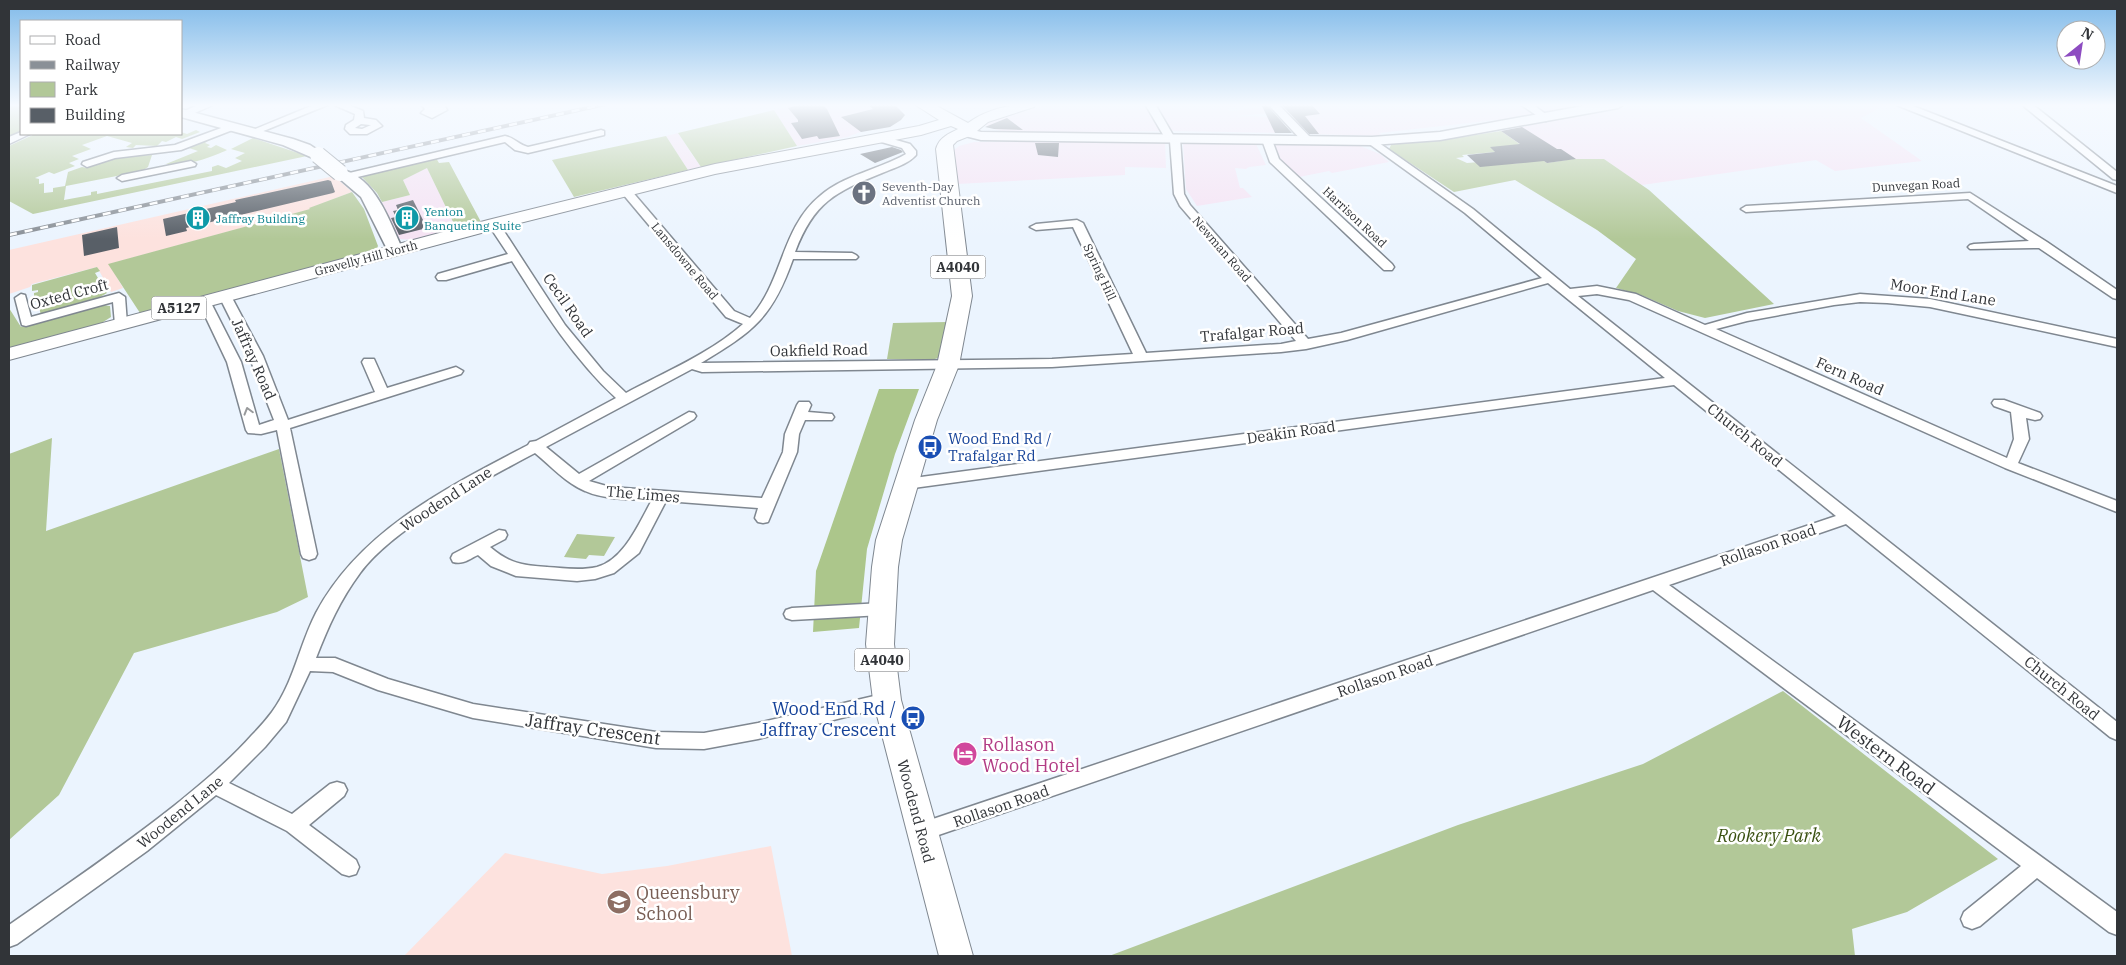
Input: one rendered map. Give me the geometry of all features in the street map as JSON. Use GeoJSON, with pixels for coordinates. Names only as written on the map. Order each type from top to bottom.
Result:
{"type":"FeatureCollection","features":[{"type":"Feature","properties":{"kind":"main road"},"geometry":{"type":"LineString","coordinates":[[307,149],[318,155],[368,195],[395,250]]}},
{"type":"Feature","properties":{"kind":"main road","name":"Gravelly Hill North"},"geometry":{"type":"LineString","coordinates":[[9,354],[494,224],[715,169],[813,149]]}},
{"type":"Feature","properties":{"kind":"main road","name":"Woodend Road"},"geometry":{"type":"LineString","coordinates":[[937,149],[945,167]]}},
{"type":"Feature","properties":{"kind":"main road","name":"Woodend Road"},"geometry":{"type":"LineString","coordinates":[[945,149],[945,167],[962,296],[948,365],[926,420],[889,540],[880,644],[887,700],[921,832],[956,956]]}},
{"type":"Feature","properties":{"kind":"street"},"geometry":{"type":"LineString","coordinates":[[87,164],[110,152],[171,149]]}},
{"type":"Feature","properties":{"kind":"street"},"geometry":{"type":"LineString","coordinates":[[343,175],[460,149]]}},
{"type":"Feature","properties":{"kind":"street","name":"Woodend Lane"},"geometry":{"type":"LineString","coordinates":[[9,937],[140,845],[214,785],[239,762],[279,717],[294,689],[324,614],[355,568],[382,541],[467,484],[535,445],[691,364],[727,342],[751,323],[768,304],[801,224],[814,206],[836,189],[910,154],[909,149]]}},
{"type":"Feature","properties":{"kind":"street","name":"Newman Road"},"geometry":{"type":"LineString","coordinates":[[1173,149],[1179,194],[1185,206],[1306,345]]}},
{"type":"Feature","properties":{"kind":"street","name":"Harrison Road"},"geometry":{"type":"LineString","coordinates":[[1270,149],[1274,160],[1388,267]]}},
{"type":"Feature","properties":{"kind":"street","name":"Church Road"},"geometry":{"type":"LineString","coordinates":[[1383,149],[1469,210],[1567,293],[2117,732]]}},
{"type":"Feature","properties":{"kind":"street"},"geometry":{"type":"LineString","coordinates":[[2013,149],[2117,190]]}},
{"type":"Feature","properties":{"kind":"street"},"geometry":{"type":"LineString","coordinates":[[2082,149],[2117,177]]}},
{"type":"Feature","properties":{"kind":"street"},"geometry":{"type":"LineString","coordinates":[[157,171],[158,159],[167,150]]}},
{"type":"Feature","properties":{"kind":"street"},"geometry":{"type":"LineString","coordinates":[[122,178],[191,164]]}},
{"type":"Feature","properties":{"kind":"street"},"geometry":{"type":"LineString","coordinates":[[2075,174],[2117,177]]}},
{"type":"Feature","properties":{"kind":"street","name":"Lansdowne Road"},"geometry":{"type":"LineString","coordinates":[[626,191],[730,314],[751,323]]}},
{"type":"Feature","properties":{"kind":"street","name":"Dunvegan Road"},"geometry":{"type":"LineString","coordinates":[[1746,208],[1970,196],[2117,295]]}},
{"type":"Feature","properties":{"kind":"street","name":"Spring Hill"},"geometry":{"type":"LineString","coordinates":[[1036,227],[1077,223],[1141,357]]}},
{"type":"Feature","properties":{"kind":"street","name":"Cecil Road"},"geometry":{"type":"LineString","coordinates":[[494,224],[560,327],[598,374],[624,399]]}},
{"type":"Feature","properties":{"kind":"street"},"geometry":{"type":"LineString","coordinates":[[1974,247],[2043,244]]}},
{"type":"Feature","properties":{"kind":"street"},"geometry":{"type":"LineString","coordinates":[[788,255],[847,259]]}},
{"type":"Feature","properties":{"kind":"street"},"geometry":{"type":"LineString","coordinates":[[442,277],[515,256]]}},
{"type":"Feature","properties":{"kind":"street","name":"Trafalgar Road"},"geometry":{"type":"LineString","coordinates":[[948,365],[1052,363],[1306,345],[1342,337],[1550,279]]}},
{"type":"Feature","properties":{"kind":"street","name":"Fern Road"},"geometry":{"type":"LineString","coordinates":[[1567,293],[1597,290],[1632,298],[2010,464],[2117,507]]}},
{"type":"Feature","properties":{"kind":"street","name":"Jaffray Road"},"geometry":{"type":"LineString","coordinates":[[224,296],[256,356],[282,424],[309,554]]}},
{"type":"Feature","properties":{"kind":"street","name":"Oxted Croft"},"geometry":{"type":"LineString","coordinates":[[20,298],[26,322],[119,297],[121,324]]}},
{"type":"Feature","properties":{"kind":"street","name":"Moor End Lane"},"geometry":{"type":"LineString","coordinates":[[1704,330],[1715,325],[1747,317],[1860,298],[1930,303],[2117,343]]}},
{"type":"Feature","properties":{"kind":"street","name":"Jaffray Road"},"geometry":{"type":"LineString","coordinates":[[204,301],[234,362],[253,430],[263,430],[282,424]]}},
{"type":"Feature","properties":{"kind":"street"},"geometry":{"type":"LineString","coordinates":[[369,362],[383,394]]}},
{"type":"Feature","properties":{"kind":"street","name":"Oakfield Road"},"geometry":{"type":"LineString","coordinates":[[691,364],[702,368],[948,365]]}},
{"type":"Feature","properties":{"kind":"street"},"geometry":{"type":"LineString","coordinates":[[282,424],[456,371]]}},
{"type":"Feature","properties":{"kind":"street","name":"Deakin Road"},"geometry":{"type":"LineString","coordinates":[[906,484],[1677,380]]}},
{"type":"Feature","properties":{"kind":"street"},"geometry":{"type":"LineString","coordinates":[[1999,403],[2035,416]]}},
{"type":"Feature","properties":{"kind":"street","name":"The Limes"},"geometry":{"type":"LineString","coordinates":[[535,445],[578,481],[591,488],[610,492],[662,495],[765,511],[790,452],[792,434],[802,411],[827,417]]}},
{"type":"Feature","properties":{"kind":"street"},"geometry":{"type":"LineString","coordinates":[[2010,464],[2020,447],[2023,435],[2018,411]]}},
{"type":"Feature","properties":{"kind":"street"},"geometry":{"type":"LineString","coordinates":[[578,481],[689,416]]}},
{"type":"Feature","properties":{"kind":"street"},"geometry":{"type":"LineString","coordinates":[[665,430],[678,440]]}},
{"type":"Feature","properties":{"kind":"street"},"geometry":{"type":"LineString","coordinates":[[479,547],[497,562],[516,570],[577,575],[595,573],[608,569],[633,549],[662,495]]}},
{"type":"Feature","properties":{"kind":"street","name":"Rollason Road"},"geometry":{"type":"LineString","coordinates":[[921,832],[1848,518]]}},
{"type":"Feature","properties":{"kind":"street"},"geometry":{"type":"LineString","coordinates":[[458,558],[500,535]]}},
{"type":"Feature","properties":{"kind":"street","name":"Western Road"},"geometry":{"type":"LineString","coordinates":[[1656,584],[2117,925]]}},
{"type":"Feature","properties":{"kind":"street"},"geometry":{"type":"LineString","coordinates":[[792,614],[882,609]]}},
{"type":"Feature","properties":{"kind":"street","name":"Jaffray Crescent"},"geometry":{"type":"LineString","coordinates":[[303,664],[334,666],[384,685],[473,711],[656,740],[713,739],[758,731],[887,700]]}},
{"type":"Feature","properties":{"kind":"street"},"geometry":{"type":"LineString","coordinates":[[214,785],[294,825],[349,866]]}},
{"type":"Feature","properties":{"kind":"street"},"geometry":{"type":"LineString","coordinates":[[294,825],[337,790]]}},
{"type":"Feature","properties":{"kind":"street"},"geometry":{"type":"LineString","coordinates":[[1972,919],[2037,865]]}},
{"type":"Feature","properties":{"kind":"shaded area"},"geometry":{"type":"Polygon","coordinates":[[[674,149],[688,149],[701,167],[688,170],[674,149]]]}},
{"type":"Feature","properties":{"kind":"shaded area"},"geometry":{"type":"Polygon","coordinates":[[[955,149],[1165,149],[1166,168],[1125,167],[1125,175],[957,184],[953,151],[955,149]]]}},
{"type":"Feature","properties":{"kind":"shaded area"},"geometry":{"type":"Polygon","coordinates":[[[1183,149],[1258,149],[1266,165],[1246,169],[1235,168],[1240,188],[1243,188],[1252,197],[1197,206],[1186,189],[1183,149]]]}},
{"type":"Feature","properties":{"kind":"shaded area"},"geometry":{"type":"Polygon","coordinates":[[[1275,149],[1368,149],[1380,154],[1389,162],[1299,177],[1277,155],[1275,149]]]}},
{"type":"Feature","properties":{"kind":"shaded area"},"geometry":{"type":"Polygon","coordinates":[[[1527,149],[1905,149],[1922,161],[1835,171],[1816,160],[1642,185],[1604,159],[1573,159],[1547,163],[1527,149]]]}},
{"type":"Feature","properties":{"kind":"shaded area"},"geometry":{"type":"Polygon","coordinates":[[[427,168],[456,228],[415,240],[400,239],[397,235],[394,236],[382,202],[410,195],[403,180],[427,168]]]}},
{"type":"Feature","properties":{"kind":"shaded area"},"geometry":{"type":"Polygon","coordinates":[[[334,176],[352,192],[311,209],[109,264],[123,288],[111,292],[97,267],[32,284],[30,287],[9,294],[9,250],[334,176]]]}},
{"type":"Feature","properties":{"kind":"shaded area","name":"Queensbury School"},"geometry":{"type":"Polygon","coordinates":[[[771,846],[792,956],[404,956],[505,853],[602,874],[667,866],[771,846]]]}},
{"type":"Feature","properties":{"kind":"green space"},"geometry":{"type":"Polygon","coordinates":[[[9,149],[91,149],[72,156],[79,159],[69,163],[75,166],[54,174],[49,172],[35,178],[39,179],[39,184],[44,183],[44,193],[53,192],[53,188],[65,186],[68,172],[82,167],[87,168],[121,157],[152,155],[148,167],[142,171],[66,186],[64,200],[91,195],[91,192],[97,191],[97,194],[212,171],[212,167],[218,165],[226,168],[242,161],[235,158],[245,153],[231,149],[286,149],[307,156],[33,214],[9,201],[9,149]]]}},
{"type":"Feature","properties":{"kind":"green space"},"geometry":{"type":"Polygon","coordinates":[[[192,149],[227,150],[206,159],[172,165],[166,164],[198,151],[192,149]]]}},
{"type":"Feature","properties":{"kind":"green space"},"geometry":{"type":"Polygon","coordinates":[[[604,149],[674,149],[688,170],[574,197],[552,160],[604,149]]]}},
{"type":"Feature","properties":{"kind":"green space"},"geometry":{"type":"Polygon","coordinates":[[[689,149],[783,149],[701,167],[689,149]]]}},
{"type":"Feature","properties":{"kind":"green space"},"geometry":{"type":"Polygon","coordinates":[[[1389,149],[1493,149],[1495,152],[1462,155],[1464,157],[1456,158],[1467,163],[1504,160],[1509,164],[1521,163],[1495,149],[1527,149],[1547,163],[1573,159],[1604,159],[1649,190],[1774,304],[1705,318],[1678,311],[1641,295],[1616,288],[1636,259],[1597,230],[1515,180],[1454,192],[1389,149]]]}},
{"type":"Feature","properties":{"kind":"green space"},"geometry":{"type":"Polygon","coordinates":[[[436,158],[439,163],[449,162],[481,222],[456,228],[427,168],[403,180],[410,195],[382,202],[377,193],[361,176],[436,158]]]}},
{"type":"Feature","properties":{"kind":"green space"},"geometry":{"type":"Polygon","coordinates":[[[352,192],[364,209],[378,246],[376,250],[140,313],[108,264],[310,209],[352,192]]]}},
{"type":"Feature","properties":{"kind":"green space"},"geometry":{"type":"Polygon","coordinates":[[[97,267],[100,271],[95,273],[107,293],[75,305],[75,307],[41,316],[38,301],[34,302],[34,293],[38,292],[38,290],[32,291],[32,285],[97,267]]]}},
{"type":"Feature","properties":{"kind":"green space"},"geometry":{"type":"Polygon","coordinates":[[[102,305],[110,306],[111,317],[100,324],[9,348],[9,308],[21,327],[102,305]]]}},
{"type":"Feature","properties":{"kind":"green space"},"geometry":{"type":"Polygon","coordinates":[[[947,322],[942,357],[931,360],[887,359],[893,323],[947,322]]]}},
{"type":"Feature","properties":{"kind":"green space"},"geometry":{"type":"Polygon","coordinates":[[[879,389],[919,389],[895,454],[867,549],[859,628],[813,632],[816,571],[879,389]]]}},
{"type":"Feature","properties":{"kind":"green space"},"geometry":{"type":"Polygon","coordinates":[[[52,438],[46,531],[279,449],[308,597],[277,612],[134,653],[59,795],[9,840],[9,454],[52,438]]]}},
{"type":"Feature","properties":{"kind":"green space"},"geometry":{"type":"Polygon","coordinates":[[[577,534],[615,537],[604,556],[589,555],[586,559],[564,557],[577,534]]]}},
{"type":"Feature","properties":{"kind":"green space","name":"Rookery Park"},"geometry":{"type":"Polygon","coordinates":[[[1783,691],[1998,859],[1907,912],[1852,929],[1855,956],[1109,956],[1458,825],[1643,764],[1783,691]]]}},
{"type":"Feature","properties":{"kind":"building"},"geometry":{"type":"Polygon","coordinates":[[[883,149],[898,149],[903,152],[875,163],[860,154],[883,149]]]}},
{"type":"Feature","properties":{"kind":"building"},"geometry":{"type":"Polygon","coordinates":[[[1037,149],[1059,149],[1058,157],[1038,155],[1037,149]]]}},
{"type":"Feature","properties":{"kind":"building"},"geometry":{"type":"Polygon","coordinates":[[[1492,149],[1561,149],[1576,159],[1547,163],[1544,161],[1480,167],[1467,155],[1495,152],[1492,149]]]}},
{"type":"Feature","properties":{"kind":"building","name":"Jaffray Building"},"geometry":{"type":"Polygon","coordinates":[[[328,180],[331,181],[335,192],[333,193],[186,228],[187,231],[166,236],[163,219],[236,202],[235,200],[328,180]]]}},
{"type":"Feature","properties":{"kind":"building","name":"Yenton Banqueting Suite"},"geometry":{"type":"Polygon","coordinates":[[[413,200],[427,228],[399,235],[391,218],[396,217],[393,211],[398,210],[396,205],[413,200]]]}},
{"type":"Feature","properties":{"kind":"building"},"geometry":{"type":"Polygon","coordinates":[[[117,227],[119,248],[84,256],[82,235],[117,227]]]}},
{"type":"Feature","properties":{"kind":"railway"},"geometry":{"type":"LineString","coordinates":[[9,235],[401,149]]}},
{"type":"Feature","properties":{"kind":"place","name":"Seventh-Day Adventist Church"},"geometry":{"type":"Point","coordinates":[864,193]}},
{"type":"Feature","properties":{"kind":"place","name":"Jaffray Building"},"geometry":{"type":"Point","coordinates":[198,218]}},
{"type":"Feature","properties":{"kind":"place","name":"Yenton Banqueting Suite"},"geometry":{"type":"Point","coordinates":[407,218]}},
{"type":"Feature","properties":{"kind":"place","name":"Wood End Rd / Trafalgar Rd"},"geometry":{"type":"Point","coordinates":[930,447]}},
{"type":"Feature","properties":{"kind":"place","name":"Wood End Rd / Jaffray Crescent"},"geometry":{"type":"Point","coordinates":[913,718]}},
{"type":"Feature","properties":{"kind":"place","name":"Rollason Wood Hotel"},"geometry":{"type":"Point","coordinates":[965,754]}},
{"type":"Feature","properties":{"kind":"place","name":"Queensbury School"},"geometry":{"type":"Point","coordinates":[619,902]}}]}
